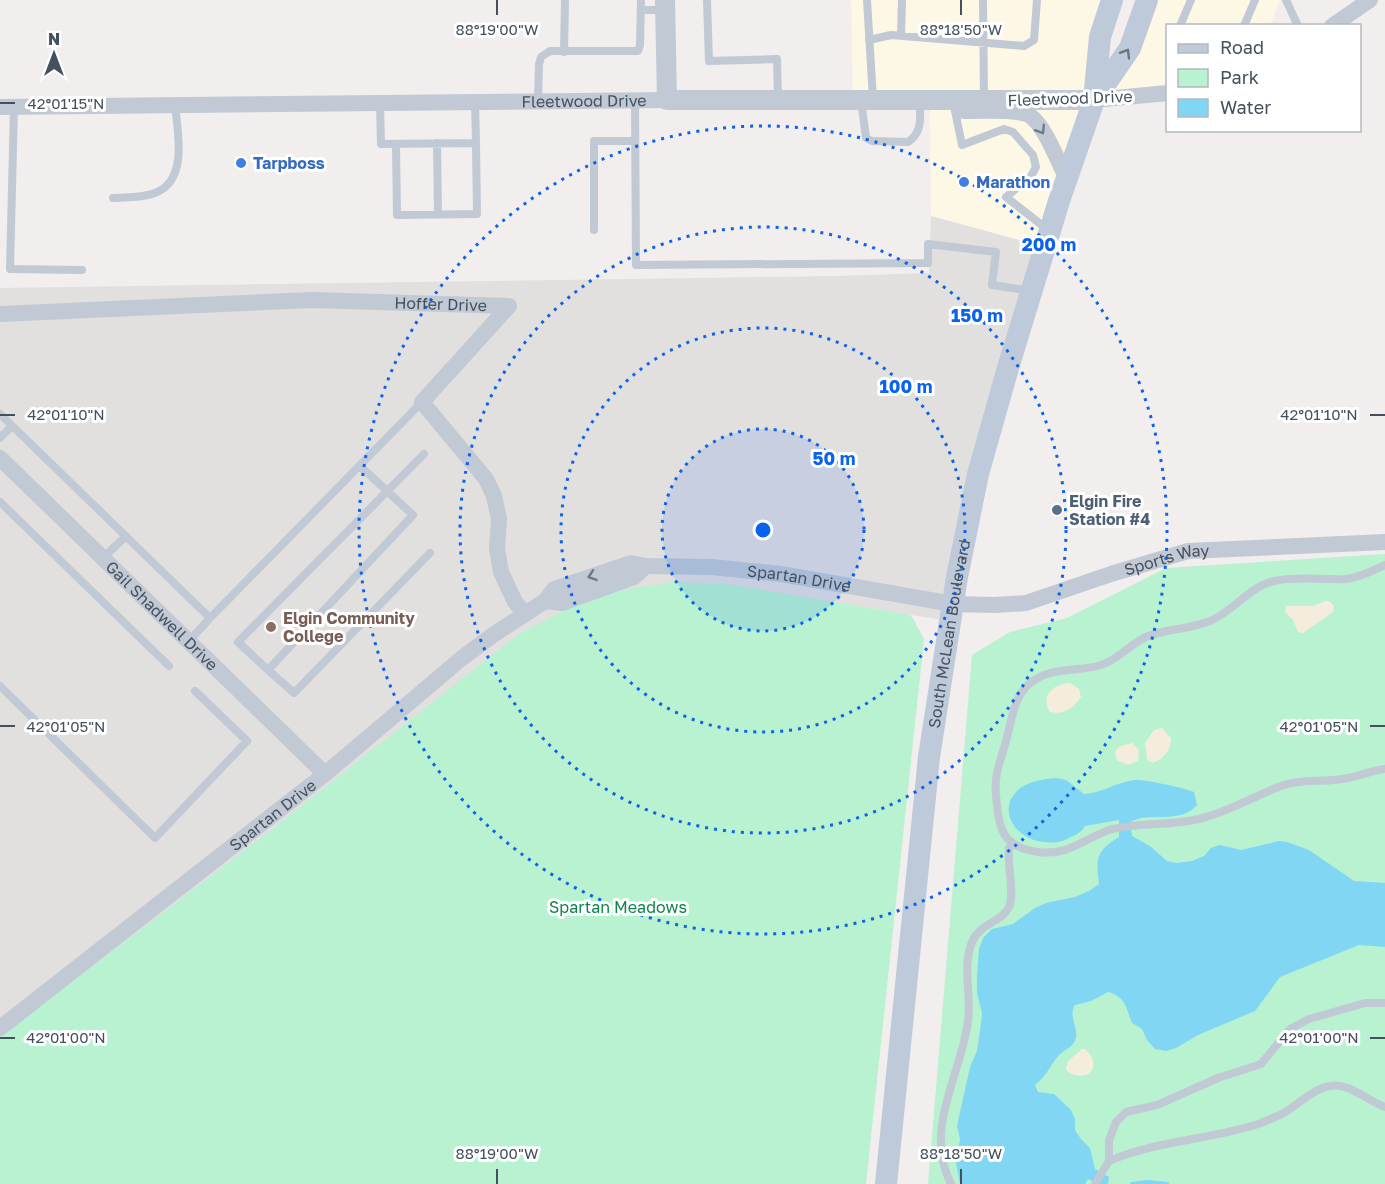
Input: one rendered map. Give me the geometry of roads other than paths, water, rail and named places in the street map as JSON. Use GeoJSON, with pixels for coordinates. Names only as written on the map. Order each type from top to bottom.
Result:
{"type":"FeatureCollection","features":[{"type":"Feature","properties":{"kind":"main road","name":"South McLean Boulevard"},"geometry":{"type":"LineString","coordinates":[[886,1184],[929,757],[953,604],[978,474],[1050,231],[1094,100],[1100,37],[1112,0]]}},
{"type":"Feature","properties":{"kind":"main road","name":"South McLean Boulevard"},"geometry":{"type":"LineString","coordinates":[[1094,100],[1130,48],[1147,0]]}},
{"type":"Feature","properties":{"kind":"street"},"geometry":{"type":"LineString","coordinates":[[1335,24],[1370,0]]}},
{"type":"Feature","properties":{"kind":"street"},"geometry":{"type":"LineString","coordinates":[[665,5],[666,100]]}},
{"type":"Feature","properties":{"kind":"street","name":"Fleetwood Drive"},"geometry":{"type":"LineString","coordinates":[[7,107],[635,100],[1094,100],[1166,93]]}},
{"type":"Feature","properties":{"kind":"street"},"geometry":{"type":"LineString","coordinates":[[953,100],[964,111],[988,110],[1028,114],[1040,125],[1067,179]]}},
{"type":"Feature","properties":{"kind":"street","name":"Hoffer Drive"},"geometry":{"type":"LineString","coordinates":[[0,314],[312,300],[509,306],[422,402]]}},
{"type":"Feature","properties":{"kind":"street"},"geometry":{"type":"LineString","coordinates":[[422,402],[486,479],[494,496],[499,519],[497,549],[501,572],[515,602],[525,614]]}},
{"type":"Feature","properties":{"kind":"street","name":"Gail Shadwell Drive"},"geometry":{"type":"LineString","coordinates":[[0,458],[325,774]]}},
{"type":"Feature","properties":{"kind":"street","name":"Sports Way"},"geometry":{"type":"LineString","coordinates":[[953,604],[1026,603],[1188,551],[1385,542]]}},
{"type":"Feature","properties":{"kind":"street","name":"Spartan Drive"},"geometry":{"type":"LineString","coordinates":[[0,1028],[325,774],[462,658],[545,602],[554,589],[631,563],[646,566],[711,567],[781,574],[953,604]]}},
{"type":"Feature","properties":{"kind":"lane"},"geometry":{"type":"LineString","coordinates":[[564,0],[564,52]]}},
{"type":"Feature","properties":{"kind":"lane"},"geometry":{"type":"LineString","coordinates":[[538,101],[538,64],[541,57],[550,51],[638,51],[641,0]]}},
{"type":"Feature","properties":{"kind":"lane"},"geometry":{"type":"LineString","coordinates":[[707,0],[709,61],[777,59],[778,100]]}},
{"type":"Feature","properties":{"kind":"lane"},"geometry":{"type":"LineString","coordinates":[[867,0],[869,40],[866,138],[872,141],[908,142],[913,139],[920,128],[920,100]]}},
{"type":"Feature","properties":{"kind":"lane"},"geometry":{"type":"LineString","coordinates":[[901,36],[902,0]]}},
{"type":"Feature","properties":{"kind":"lane"},"geometry":{"type":"LineString","coordinates":[[983,0],[984,100]]}},
{"type":"Feature","properties":{"kind":"lane"},"geometry":{"type":"LineString","coordinates":[[869,40],[891,35],[1024,46],[1034,40],[1036,0]]}},
{"type":"Feature","properties":{"kind":"lane"},"geometry":{"type":"LineString","coordinates":[[1181,24],[1191,0]]}},
{"type":"Feature","properties":{"kind":"lane"},"geometry":{"type":"LineString","coordinates":[[1246,24],[1255,0]]}},
{"type":"Feature","properties":{"kind":"lane"},"geometry":{"type":"LineString","coordinates":[[1286,0],[1297,24]]}},
{"type":"Feature","properties":{"kind":"lane"},"geometry":{"type":"LineString","coordinates":[[641,10],[665,5]]}},
{"type":"Feature","properties":{"kind":"lane"},"geometry":{"type":"LineString","coordinates":[[635,100],[636,265],[928,263],[928,244],[996,252],[992,285],[1032,291]]}},
{"type":"Feature","properties":{"kind":"lane"},"geometry":{"type":"LineString","coordinates":[[953,100],[962,145],[1004,129],[1013,132],[1033,155],[1035,167],[1031,176],[1006,196],[1050,231]]}},
{"type":"Feature","properties":{"kind":"lane"},"geometry":{"type":"LineString","coordinates":[[396,144],[397,215],[477,214],[475,102]]}},
{"type":"Feature","properties":{"kind":"lane"},"geometry":{"type":"LineString","coordinates":[[380,103],[381,144],[476,143]]}},
{"type":"Feature","properties":{"kind":"lane"},"geometry":{"type":"LineString","coordinates":[[113,198],[154,193],[170,183],[176,172],[178,151],[175,105]]}},
{"type":"Feature","properties":{"kind":"lane"},"geometry":{"type":"LineString","coordinates":[[7,107],[10,269],[82,270]]}},
{"type":"Feature","properties":{"kind":"lane"},"geometry":{"type":"LineString","coordinates":[[594,230],[594,141],[635,141]]}},
{"type":"Feature","properties":{"kind":"lane"},"geometry":{"type":"LineString","coordinates":[[437,143],[438,214]]}},
{"type":"Feature","properties":{"kind":"lane"},"geometry":{"type":"LineString","coordinates":[[189,641],[422,402]]}},
{"type":"Feature","properties":{"kind":"lane"},"geometry":{"type":"LineString","coordinates":[[0,414],[210,618]]}},
{"type":"Feature","properties":{"kind":"lane"},"geometry":{"type":"LineString","coordinates":[[0,438],[12,426]]}},
{"type":"Feature","properties":{"kind":"lane"},"geometry":{"type":"LineString","coordinates":[[424,454],[238,642],[294,693],[430,554]]}},
{"type":"Feature","properties":{"kind":"lane"},"geometry":{"type":"LineString","coordinates":[[268,670],[413,515],[360,466]]}},
{"type":"Feature","properties":{"kind":"lane"},"geometry":{"type":"LineString","coordinates":[[0,502],[169,666]]}},
{"type":"Feature","properties":{"kind":"lane"},"geometry":{"type":"LineString","coordinates":[[104,557],[126,536]]}},
{"type":"Feature","properties":{"kind":"lane"},"geometry":{"type":"LineString","coordinates":[[1385,565],[1347,579],[1292,578],[1271,582],[1254,590],[1225,614],[1210,621],[1194,627],[1161,632],[1144,638],[1105,664],[1048,673],[1033,680],[1020,692],[1014,705],[996,775],[995,790],[1006,838],[1013,845],[1040,852],[1057,852],[1073,848],[1118,828],[1197,819],[1218,813],[1280,786],[1350,778],[1385,769]]}},
{"type":"Feature","properties":{"kind":"lane"},"geometry":{"type":"LineString","coordinates":[[0,686],[155,838],[247,741],[195,691]]}},
{"type":"Feature","properties":{"kind":"lane"},"geometry":{"type":"LineString","coordinates":[[951,1184],[940,1152],[940,1135],[969,1019],[968,954],[979,930],[1009,908],[1011,900],[1008,856],[1009,848],[1013,845]]}},
{"type":"Feature","properties":{"kind":"lane"},"geometry":{"type":"LineString","coordinates":[[1095,1184],[1109,1161],[1109,1140],[1116,1122],[1126,1112],[1157,1105],[1218,1078],[1261,1064],[1290,1029],[1309,1019],[1365,1004],[1385,1004]]}},
{"type":"Feature","properties":{"kind":"lane"},"geometry":{"type":"LineString","coordinates":[[1109,1161],[1164,1144],[1222,1135],[1261,1123],[1282,1114],[1329,1086],[1349,1090],[1385,1107]]}},
{"type":"Feature","properties":{"kind":"water"},"geometry":{"type":"Polygon","coordinates":[[[1056,778],[1066,780],[1084,794],[1134,780],[1164,784],[1194,792],[1197,805],[1182,815],[1138,819],[1130,822],[1132,836],[1150,846],[1167,861],[1176,863],[1192,861],[1204,856],[1211,848],[1220,845],[1241,850],[1279,841],[1309,850],[1354,881],[1385,883],[1385,947],[1359,945],[1280,977],[1255,1011],[1166,1051],[1155,1049],[1147,1040],[1142,1029],[1132,1023],[1122,1000],[1114,994],[1108,992],[1091,1001],[1075,1005],[1072,1013],[1075,1041],[1059,1055],[1043,1078],[1035,1085],[1038,1092],[1054,1094],[1071,1110],[1075,1119],[1075,1130],[1090,1148],[1095,1169],[1109,1177],[1108,1184],[1098,1184],[1088,1179],[1085,1184],[960,1184],[956,1163],[960,1139],[957,1126],[970,1067],[977,1051],[981,1023],[982,1013],[977,993],[977,976],[979,949],[983,938],[992,929],[1013,924],[1035,908],[1046,903],[1075,897],[1099,884],[1099,856],[1119,837],[1119,820],[1085,826],[1077,834],[1056,842],[1035,840],[1019,831],[1010,816],[1011,799],[1026,785],[1056,778]]]}},
{"type":"Feature","properties":{"kind":"waterway"},"geometry":{"type":"LineString","coordinates":[[1132,1184],[1147,1182],[1167,1184]]}},
{"type":"Feature","properties":{"kind":"place","name":"Tarpboss"},"geometry":{"type":"Point","coordinates":[241,163]}},
{"type":"Feature","properties":{"kind":"place","name":"Marathon"},"geometry":{"type":"Point","coordinates":[964,182]}},
{"type":"Feature","properties":{"kind":"place","name":"Elgin Fire Station #4"},"geometry":{"type":"Point","coordinates":[1057,510]}},
{"type":"Feature","properties":{"kind":"place","name":"Elgin Community College"},"geometry":{"type":"Point","coordinates":[271,627]}},
{"type":"Feature","properties":{"kind":"park label","name":"Spartan Meadows"},"geometry":{"type":"Point","coordinates":[618,907]}}]}
